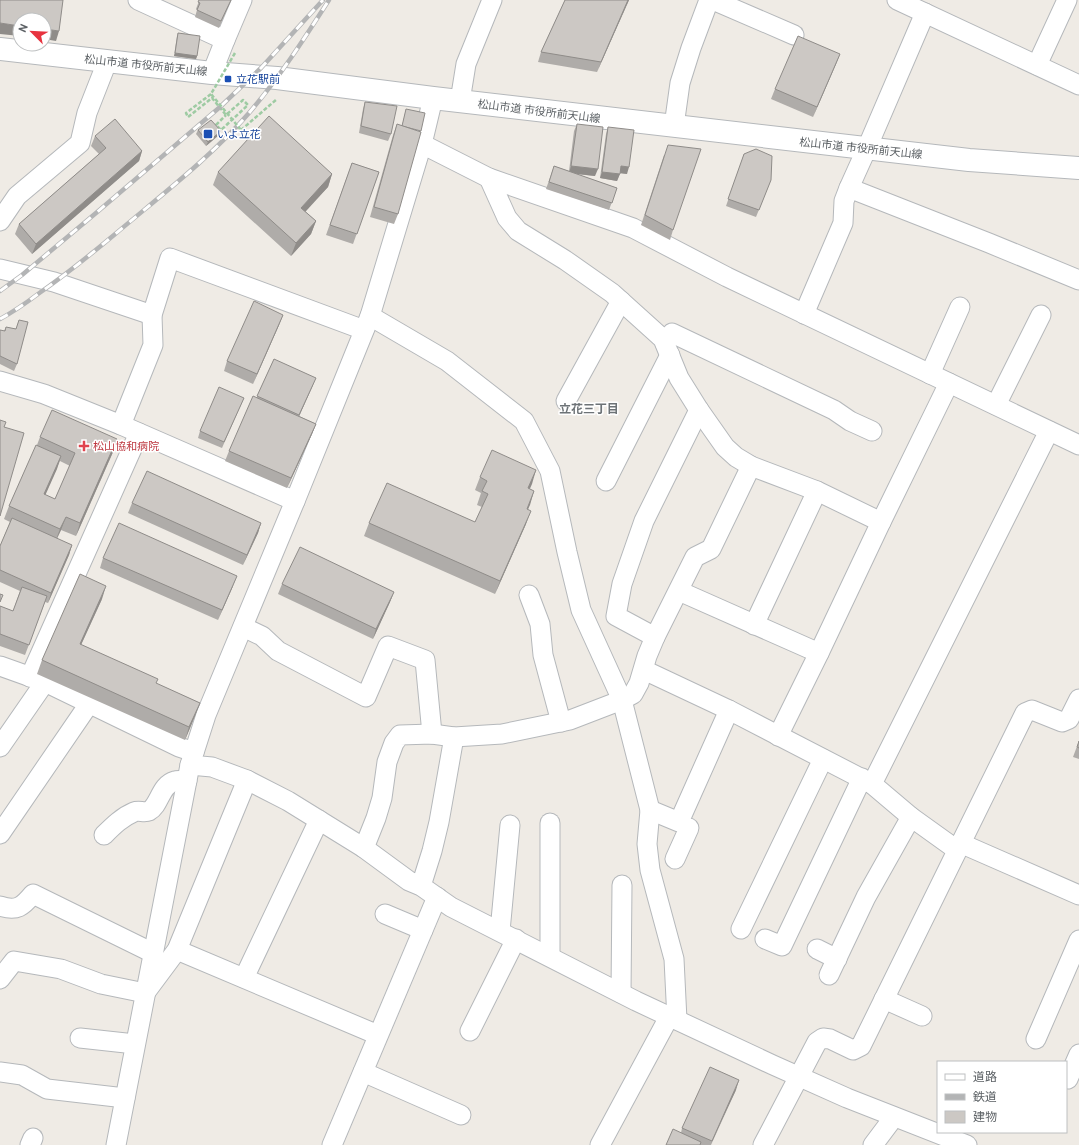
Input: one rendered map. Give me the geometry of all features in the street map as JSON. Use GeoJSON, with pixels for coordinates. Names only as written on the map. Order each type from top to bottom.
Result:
{"type":"FeatureCollection","features":[{"type":"Feature","properties":{"kind":"street"},"geometry":{"type":"LineString","coordinates":[[138,0],[230,46]]}},
{"type":"Feature","properties":{"kind":"street"},"geometry":{"type":"LineString","coordinates":[[212,73],[230,46],[242,0]]}},
{"type":"Feature","properties":{"kind":"street"},"geometry":{"type":"LineString","coordinates":[[460,102],[466,64],[492,0]]}},
{"type":"Feature","properties":{"kind":"street"},"geometry":{"type":"LineString","coordinates":[[674,126],[680,83],[709,0]]}},
{"type":"Feature","properties":{"kind":"street"},"geometry":{"type":"LineString","coordinates":[[713,0],[794,35]]}},
{"type":"Feature","properties":{"kind":"street"},"geometry":{"type":"LineString","coordinates":[[897,0],[920,7],[1079,85]]}},
{"type":"Feature","properties":{"kind":"street"},"geometry":{"type":"LineString","coordinates":[[1037,65],[1067,0]]}},
{"type":"Feature","properties":{"kind":"street"},"geometry":{"type":"LineString","coordinates":[[804,314],[843,223],[844,202],[848,188],[867,148],[920,7]]}},
{"type":"Feature","properties":{"kind":"street","name":"松山市道 市役所前天山線"},"geometry":{"type":"LineString","coordinates":[[0,49],[212,73],[284,78],[460,102],[969,160],[1079,168]]}},
{"type":"Feature","properties":{"kind":"street"},"geometry":{"type":"LineString","coordinates":[[0,221],[8,194],[80,143],[87,113],[108,62]]}},
{"type":"Feature","properties":{"kind":"street"},"geometry":{"type":"LineString","coordinates":[[116,1145],[191,766],[206,715],[367,323],[422,144],[434,98]]}},
{"type":"Feature","properties":{"kind":"street"},"geometry":{"type":"LineString","coordinates":[[422,144],[489,178],[633,228],[727,277],[1079,445]]}},
{"type":"Feature","properties":{"kind":"street"},"geometry":{"type":"LineString","coordinates":[[489,178],[507,218],[518,231],[565,260],[612,293],[663,339],[679,378],[725,447],[736,457],[751,466],[817,491],[881,522]]}},
{"type":"Feature","properties":{"kind":"street"},"geometry":{"type":"LineString","coordinates":[[848,188],[1079,280]]}},
{"type":"Feature","properties":{"kind":"street"},"geometry":{"type":"LineString","coordinates":[[122,426],[153,344],[152,315],[170,258],[367,323],[447,361],[524,421],[550,471],[581,610],[622,700],[650,810],[647,844],[650,870],[674,959],[673,1018],[600,1145]]}},
{"type":"Feature","properties":{"kind":"street"},"geometry":{"type":"LineString","coordinates":[[0,269],[54,282],[152,315]]}},
{"type":"Feature","properties":{"kind":"street"},"geometry":{"type":"LineString","coordinates":[[566,401],[621,301]]}},
{"type":"Feature","properties":{"kind":"street"},"geometry":{"type":"LineString","coordinates":[[930,374],[960,307]]}},
{"type":"Feature","properties":{"kind":"street"},"geometry":{"type":"LineString","coordinates":[[996,405],[1041,315]]}},
{"type":"Feature","properties":{"kind":"street"},"geometry":{"type":"LineString","coordinates":[[606,481],[667,349],[672,333],[834,410],[850,422],[872,431]]}},
{"type":"Feature","properties":{"kind":"street"},"geometry":{"type":"LineString","coordinates":[[0,381],[44,394],[295,501]]}},
{"type":"Feature","properties":{"kind":"street"},"geometry":{"type":"LineString","coordinates":[[778,736],[949,383]]}},
{"type":"Feature","properties":{"kind":"street"},"geometry":{"type":"LineString","coordinates":[[655,637],[616,616],[622,584],[644,521],[699,410]]}},
{"type":"Feature","properties":{"kind":"street"},"geometry":{"type":"LineString","coordinates":[[765,939],[782,946],[1049,431]]}},
{"type":"Feature","properties":{"kind":"street"},"geometry":{"type":"LineString","coordinates":[[0,747],[37,680],[140,434]]}},
{"type":"Feature","properties":{"kind":"street"},"geometry":{"type":"LineString","coordinates":[[364,848],[382,798],[386,762],[394,743],[400,735],[432,734],[454,737],[502,734],[570,720],[622,700],[633,694],[639,683],[647,656],[655,637],[695,557],[711,549],[751,466]]}},
{"type":"Feature","properties":{"kind":"street"},"geometry":{"type":"LineString","coordinates":[[754,624],[817,491]]}},
{"type":"Feature","properties":{"kind":"street"},"geometry":{"type":"LineString","coordinates":[[679,591],[819,653]]}},
{"type":"Feature","properties":{"kind":"street"},"geometry":{"type":"LineString","coordinates":[[529,595],[540,624],[543,655],[561,722]]}},
{"type":"Feature","properties":{"kind":"street"},"geometry":{"type":"LineString","coordinates":[[243,627],[262,636],[278,651],[366,698],[388,646],[425,660],[432,734]]}},
{"type":"Feature","properties":{"kind":"street"},"geometry":{"type":"LineString","coordinates":[[0,666],[37,680],[179,747],[191,766]]}},
{"type":"Feature","properties":{"kind":"street"},"geometry":{"type":"LineString","coordinates":[[644,670],[729,710],[867,781],[911,817],[958,846],[1079,895]]}},
{"type":"Feature","properties":{"kind":"street"},"geometry":{"type":"LineString","coordinates":[[763,1145],[817,1042],[823,1038],[830,1039],[853,1050],[861,1046],[1024,713],[1032,710],[1062,722],[1069,719],[1079,699]]}},
{"type":"Feature","properties":{"kind":"street"},"geometry":{"type":"LineString","coordinates":[[0,834],[89,704]]}},
{"type":"Feature","properties":{"kind":"street"},"geometry":{"type":"LineString","coordinates":[[675,859],[688,827],[729,710]]}},
{"type":"Feature","properties":{"kind":"street"},"geometry":{"type":"LineString","coordinates":[[421,886],[439,822],[454,737]]}},
{"type":"Feature","properties":{"kind":"street"},"geometry":{"type":"LineString","coordinates":[[741,929],[823,759]]}},
{"type":"Feature","properties":{"kind":"street"},"geometry":{"type":"LineString","coordinates":[[104,835],[120,819],[135,811],[147,812],[154,808],[160,795],[167,786],[175,781],[191,766],[212,767],[247,780],[288,801],[364,848],[409,881],[421,886],[451,906],[621,993],[847,1098],[967,1145]]}},
{"type":"Feature","properties":{"kind":"street"},"geometry":{"type":"LineString","coordinates":[[145,993],[177,950],[247,780]]}},
{"type":"Feature","properties":{"kind":"street"},"geometry":{"type":"LineString","coordinates":[[650,810],[688,827]]}},
{"type":"Feature","properties":{"kind":"street"},"geometry":{"type":"LineString","coordinates":[[817,950],[833,967],[866,897],[911,817]]}},
{"type":"Feature","properties":{"kind":"street"},"geometry":{"type":"LineString","coordinates":[[244,978],[319,820]]}},
{"type":"Feature","properties":{"kind":"street"},"geometry":{"type":"LineString","coordinates":[[550,823],[550,956]]}},
{"type":"Feature","properties":{"kind":"street"},"geometry":{"type":"LineString","coordinates":[[470,1031],[508,935],[510,825]]}},
{"type":"Feature","properties":{"kind":"street"},"geometry":{"type":"LineString","coordinates":[[621,993],[622,885]]}},
{"type":"Feature","properties":{"kind":"street"},"geometry":{"type":"LineString","coordinates":[[0,906],[8,909],[16,908],[24,904],[33,894],[153,953]]}},
{"type":"Feature","properties":{"kind":"street"},"geometry":{"type":"LineString","coordinates":[[332,1145],[437,897]]}},
{"type":"Feature","properties":{"kind":"street"},"geometry":{"type":"LineString","coordinates":[[385,914],[423,930]]}},
{"type":"Feature","properties":{"kind":"street"},"geometry":{"type":"LineString","coordinates":[[1036,1039],[1079,940]]}},
{"type":"Feature","properties":{"kind":"street"},"geometry":{"type":"LineString","coordinates":[[177,950],[378,1035]]}},
{"type":"Feature","properties":{"kind":"street"},"geometry":{"type":"LineString","coordinates":[[0,978],[14,961],[61,969],[101,984],[145,993]]}},
{"type":"Feature","properties":{"kind":"street"},"geometry":{"type":"LineString","coordinates":[[884,999],[922,1016]]}},
{"type":"Feature","properties":{"kind":"street"},"geometry":{"type":"LineString","coordinates":[[80,1038],[135,1044]]}},
{"type":"Feature","properties":{"kind":"street"},"geometry":{"type":"LineString","coordinates":[[1067,1078],[1079,1054]]}},
{"type":"Feature","properties":{"kind":"street"},"geometry":{"type":"LineString","coordinates":[[0,1072],[22,1075],[47,1089],[125,1098]]}},
{"type":"Feature","properties":{"kind":"street"},"geometry":{"type":"LineString","coordinates":[[363,1072],[461,1115]]}},
{"type":"Feature","properties":{"kind":"street"},"geometry":{"type":"LineString","coordinates":[[873,1145],[894,1117]]}},
{"type":"Feature","properties":{"kind":"path"},"geometry":{"type":"LineString","coordinates":[[226,115],[212,98],[188,116],[186,113],[211,94],[230,46]]}},
{"type":"Feature","properties":{"kind":"path"},"geometry":{"type":"LineString","coordinates":[[211,94],[241,130],[279,98]]}},
{"type":"Feature","properties":{"kind":"path"},"geometry":{"type":"LineString","coordinates":[[213,127],[244,100],[248,105],[221,130],[216,125]]}},
{"type":"Feature","properties":{"kind":"building"},"geometry":{"type":"Polygon","coordinates":[[[0,0],[63,0],[59,31],[52,30],[52,12],[12,12],[12,25],[0,23],[0,0]]]}},
{"type":"Feature","properties":{"kind":"building"},"geometry":{"type":"Polygon","coordinates":[[[199,0],[231,0],[221,21],[197,10],[200,3],[198,2],[199,0]]]}},
{"type":"Feature","properties":{"kind":"building"},"geometry":{"type":"Polygon","coordinates":[[[565,0],[628,0],[601,62],[541,52],[565,0]]]}},
{"type":"Feature","properties":{"kind":"building"},"geometry":{"type":"Polygon","coordinates":[[[178,33],[200,36],[197,56],[175,53],[178,33]]]}},
{"type":"Feature","properties":{"kind":"building"},"geometry":{"type":"Polygon","coordinates":[[[798,36],[840,54],[817,107],[775,89],[798,36]]]}},
{"type":"Feature","properties":{"kind":"building"},"geometry":{"type":"Polygon","coordinates":[[[365,102],[397,106],[391,134],[361,126],[365,102]]]}},
{"type":"Feature","properties":{"kind":"building"},"geometry":{"type":"Polygon","coordinates":[[[406,109],[425,113],[421,131],[402,126],[406,109]]]}},
{"type":"Feature","properties":{"kind":"building"},"geometry":{"type":"Polygon","coordinates":[[[269,116],[332,174],[301,208],[316,221],[296,243],[218,172],[269,116]]]}},
{"type":"Feature","properties":{"kind":"building"},"geometry":{"type":"Polygon","coordinates":[[[115,119],[142,151],[36,244],[19,224],[106,148],[95,136],[115,119]]]}},
{"type":"Feature","properties":{"kind":"building"},"geometry":{"type":"Polygon","coordinates":[[[211,120],[221,131],[208,142],[198,130],[211,120]]]}},
{"type":"Feature","properties":{"kind":"building"},"geometry":{"type":"Polygon","coordinates":[[[397,124],[421,132],[398,214],[374,207],[397,124]]]}},
{"type":"Feature","properties":{"kind":"building"},"geometry":{"type":"Polygon","coordinates":[[[577,124],[603,127],[598,169],[571,166],[577,124]]]}},
{"type":"Feature","properties":{"kind":"building"},"geometry":{"type":"Polygon","coordinates":[[[608,127],[634,130],[629,167],[621,166],[620,174],[602,172],[608,127]]]}},
{"type":"Feature","properties":{"kind":"building"},"geometry":{"type":"Polygon","coordinates":[[[668,145],[701,149],[673,230],[645,215],[668,145]]]}},
{"type":"Feature","properties":{"kind":"building"},"geometry":{"type":"Polygon","coordinates":[[[756,149],[772,156],[771,180],[759,210],[728,199],[744,154],[756,149]]]}},
{"type":"Feature","properties":{"kind":"building"},"geometry":{"type":"Polygon","coordinates":[[[352,163],[379,172],[357,234],[330,225],[352,163]]]}},
{"type":"Feature","properties":{"kind":"building"},"geometry":{"type":"Polygon","coordinates":[[[554,166],[617,188],[612,203],[549,182],[554,166]]]}},
{"type":"Feature","properties":{"kind":"building"},"geometry":{"type":"Polygon","coordinates":[[[254,301],[283,315],[257,374],[227,361],[254,301]]]}},
{"type":"Feature","properties":{"kind":"building"},"geometry":{"type":"Polygon","coordinates":[[[19,320],[28,322],[17,364],[0,356],[0,330],[5,331],[6,327],[16,329],[19,320]]]}},
{"type":"Feature","properties":{"kind":"building"},"geometry":{"type":"Polygon","coordinates":[[[274,359],[316,378],[299,415],[257,396],[274,359]]]}},
{"type":"Feature","properties":{"kind":"building"},"geometry":{"type":"Polygon","coordinates":[[[219,387],[244,398],[224,442],[200,431],[219,387]]]}},
{"type":"Feature","properties":{"kind":"building"},"geometry":{"type":"Polygon","coordinates":[[[253,396],[316,424],[291,478],[229,451],[253,396]]]}},
{"type":"Feature","properties":{"kind":"building"},"geometry":{"type":"Polygon","coordinates":[[[52,410],[117,439],[80,523],[66,517],[60,529],[9,506],[36,445],[61,456],[44,494],[55,499],[75,453],[40,437],[52,410]]]}},
{"type":"Feature","properties":{"kind":"building"},"geometry":{"type":"Polygon","coordinates":[[[0,420],[6,422],[4,427],[24,433],[0,516],[0,420]]]}},
{"type":"Feature","properties":{"kind":"building"},"geometry":{"type":"Polygon","coordinates":[[[492,450],[536,470],[528,488],[534,491],[527,509],[531,511],[500,581],[369,523],[387,483],[475,522],[488,494],[482,491],[487,481],[480,477],[492,450]]]}},
{"type":"Feature","properties":{"kind":"building"},"geometry":{"type":"Polygon","coordinates":[[[147,471],[261,523],[247,555],[132,503],[147,471]]]}},
{"type":"Feature","properties":{"kind":"building"},"geometry":{"type":"Polygon","coordinates":[[[12,518],[72,545],[51,593],[0,570],[0,546],[12,518]]]}},
{"type":"Feature","properties":{"kind":"building"},"geometry":{"type":"Polygon","coordinates":[[[119,523],[237,576],[222,610],[103,558],[119,523]]]}},
{"type":"Feature","properties":{"kind":"building"},"geometry":{"type":"Polygon","coordinates":[[[300,547],[394,592],[376,629],[282,584],[300,547]]]}},
{"type":"Feature","properties":{"kind":"building"},"geometry":{"type":"Polygon","coordinates":[[[80,574],[106,586],[80,644],[158,679],[156,683],[200,703],[189,727],[42,660],[80,574]]]}},
{"type":"Feature","properties":{"kind":"building"},"geometry":{"type":"Polygon","coordinates":[[[22,587],[47,596],[29,645],[0,634],[0,606],[13,611],[22,587]]]}},
{"type":"Feature","properties":{"kind":"building"},"geometry":{"type":"Polygon","coordinates":[[[0,594],[3,595],[0,602],[0,594]]]}},
{"type":"Feature","properties":{"kind":"building"},"geometry":{"type":"Polygon","coordinates":[[[710,1067],[739,1080],[712,1141],[682,1128],[710,1067]]]}},
{"type":"Feature","properties":{"kind":"building"},"geometry":{"type":"Polygon","coordinates":[[[673,1129],[701,1142],[700,1145],[666,1145],[673,1129]]]}},
{"type":"Feature","properties":{"kind":"railway"},"geometry":{"type":"LineString","coordinates":[[0,291],[22,275],[220,107],[261,68],[323,0]]}},
{"type":"Feature","properties":{"kind":"railway"},"geometry":{"type":"LineString","coordinates":[[0,319],[29,301],[86,258],[184,177],[218,146],[234,130],[271,86],[301,44],[329,0]]}},
{"type":"Feature","properties":{"kind":"place","name":"立花駅前"},"geometry":{"type":"Point","coordinates":[228,79]}},
{"type":"Feature","properties":{"kind":"place","name":"いよ立花"},"geometry":{"type":"Point","coordinates":[208,134]}},
{"type":"Feature","properties":{"kind":"place","name":"松山協和病院"},"geometry":{"type":"Point","coordinates":[84,446]}},
{"type":"Feature","properties":{"kind":"district","name":"立花三丁目"},"geometry":{"type":"Point","coordinates":[589,409]}}]}
